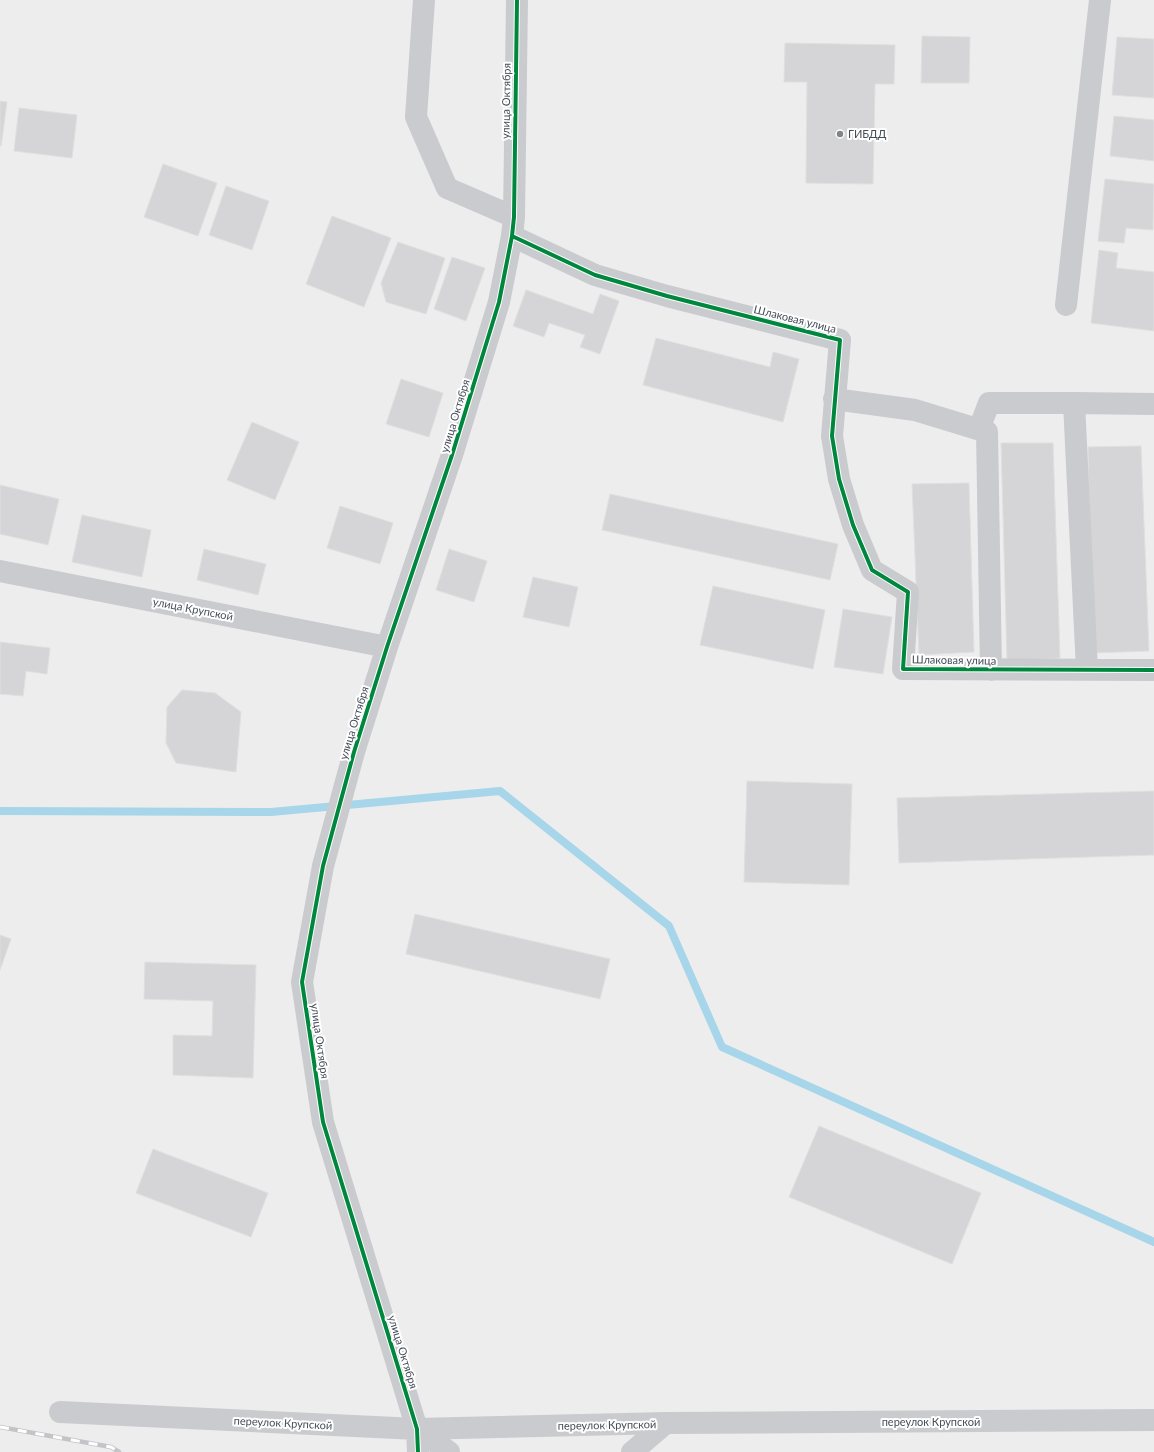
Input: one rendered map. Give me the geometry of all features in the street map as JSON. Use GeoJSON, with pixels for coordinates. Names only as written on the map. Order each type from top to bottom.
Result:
{"type":"FeatureCollection","features":[{"type":"Feature","properties":{"kind":"street"},"geometry":{"type":"LineString","coordinates":[[424,0],[416,117],[447,188],[513,226]]}},
{"type":"Feature","properties":{"kind":"street","name":"улица Октября"},"geometry":{"type":"LineString","coordinates":[[418,1452],[417,1429],[323,1122],[302,982],[323,866],[354,752],[387,647],[452,455],[500,302],[513,226],[517,0]]}},
{"type":"Feature","properties":{"kind":"street"},"geometry":{"type":"LineString","coordinates":[[1066,305],[1100,0]]}},
{"type":"Feature","properties":{"kind":"street","name":"Шлаковая улица"},"geometry":{"type":"LineString","coordinates":[[513,226],[595,275],[675,298],[840,340],[832,436],[839,479],[853,525],[872,570],[908,592],[903,669],[1154,670]]}},
{"type":"Feature","properties":{"kind":"street"},"geometry":{"type":"LineString","coordinates":[[834,399],[915,410],[987,432],[991,670]]}},
{"type":"Feature","properties":{"kind":"street"},"geometry":{"type":"LineString","coordinates":[[979,429],[989,403],[1154,404]]}},
{"type":"Feature","properties":{"kind":"street"},"geometry":{"type":"LineString","coordinates":[[1074,403],[1087,670]]}},
{"type":"Feature","properties":{"kind":"street","name":"улица Крупской"},"geometry":{"type":"LineString","coordinates":[[0,571],[387,647]]}},
{"type":"Feature","properties":{"kind":"street","name":"переулок Крупской"},"geometry":{"type":"LineString","coordinates":[[60,1412],[417,1429],[666,1424],[1154,1420]]}},
{"type":"Feature","properties":{"kind":"street"},"geometry":{"type":"LineString","coordinates":[[632,1452],[666,1424]]}},
{"type":"Feature","properties":{"kind":"street"},"geometry":{"type":"LineString","coordinates":[[417,1429],[449,1452]]}},
{"type":"Feature","properties":{"kind":"building"},"geometry":{"type":"Polygon","coordinates":[[[922,36],[970,37],[969,83],[921,83],[922,36]]]}},
{"type":"Feature","properties":{"kind":"building"},"geometry":{"type":"Polygon","coordinates":[[[1117,37],[1154,39],[1154,98],[1112,95],[1117,37]]]}},
{"type":"Feature","properties":{"kind":"building","name":"ГИБДД"},"geometry":{"type":"Polygon","coordinates":[[[785,43],[895,45],[894,84],[875,84],[873,184],[806,183],[807,82],[784,82],[785,43]]]}},
{"type":"Feature","properties":{"kind":"building"},"geometry":{"type":"Polygon","coordinates":[[[0,101],[7,102],[1,146],[0,146],[0,101]]]}},
{"type":"Feature","properties":{"kind":"building"},"geometry":{"type":"Polygon","coordinates":[[[19,108],[77,115],[72,158],[14,151],[19,108]]]}},
{"type":"Feature","properties":{"kind":"building"},"geometry":{"type":"Polygon","coordinates":[[[1114,116],[1154,120],[1154,161],[1110,156],[1114,116]]]}},
{"type":"Feature","properties":{"kind":"building"},"geometry":{"type":"Polygon","coordinates":[[[163,164],[217,183],[198,236],[144,217],[163,164]]]}},
{"type":"Feature","properties":{"kind":"building"},"geometry":{"type":"Polygon","coordinates":[[[1105,179],[1154,184],[1153,230],[1126,228],[1124,243],[1098,241],[1105,179]]]}},
{"type":"Feature","properties":{"kind":"building"},"geometry":{"type":"Polygon","coordinates":[[[226,186],[269,201],[252,250],[209,235],[226,186]]]}},
{"type":"Feature","properties":{"kind":"building"},"geometry":{"type":"Polygon","coordinates":[[[332,216],[391,238],[364,307],[306,284],[332,216]]]}},
{"type":"Feature","properties":{"kind":"building"},"geometry":{"type":"Polygon","coordinates":[[[398,242],[445,258],[426,314],[386,302],[381,283],[398,242]]]}},
{"type":"Feature","properties":{"kind":"building"},"geometry":{"type":"Polygon","coordinates":[[[1099,250],[1118,253],[1116,268],[1154,272],[1154,331],[1091,323],[1099,250]]]}},
{"type":"Feature","properties":{"kind":"building"},"geometry":{"type":"Polygon","coordinates":[[[452,257],[485,268],[466,321],[434,309],[452,257]]]}},
{"type":"Feature","properties":{"kind":"building"},"geometry":{"type":"Polygon","coordinates":[[[526,290],[593,314],[600,294],[619,301],[600,354],[580,347],[585,335],[549,323],[544,337],[513,326],[526,290]]]}},
{"type":"Feature","properties":{"kind":"building"},"geometry":{"type":"Polygon","coordinates":[[[656,338],[770,367],[773,352],[799,359],[783,422],[643,385],[656,338]]]}},
{"type":"Feature","properties":{"kind":"building"},"geometry":{"type":"Polygon","coordinates":[[[401,379],[443,393],[429,437],[386,424],[401,379]]]}},
{"type":"Feature","properties":{"kind":"building"},"geometry":{"type":"Polygon","coordinates":[[[252,422],[299,442],[275,500],[227,480],[252,422]]]}},
{"type":"Feature","properties":{"kind":"building"},"geometry":{"type":"Polygon","coordinates":[[[1001,443],[1053,443],[1060,658],[1007,661],[1001,443]]]}},
{"type":"Feature","properties":{"kind":"building"},"geometry":{"type":"Polygon","coordinates":[[[1141,446],[1149,651],[1092,653],[1088,447],[1141,446]]]}},
{"type":"Feature","properties":{"kind":"building"},"geometry":{"type":"Polygon","coordinates":[[[969,483],[974,652],[919,655],[912,484],[969,483]]]}},
{"type":"Feature","properties":{"kind":"building"},"geometry":{"type":"Polygon","coordinates":[[[0,485],[59,499],[48,545],[0,534],[0,485]]]}},
{"type":"Feature","properties":{"kind":"building"},"geometry":{"type":"Polygon","coordinates":[[[610,494],[838,544],[830,580],[602,530],[610,494]]]}},
{"type":"Feature","properties":{"kind":"building"},"geometry":{"type":"Polygon","coordinates":[[[340,506],[393,523],[380,564],[327,548],[340,506]]]}},
{"type":"Feature","properties":{"kind":"building"},"geometry":{"type":"Polygon","coordinates":[[[82,515],[151,530],[142,577],[72,562],[82,515]]]}},
{"type":"Feature","properties":{"kind":"building"},"geometry":{"type":"Polygon","coordinates":[[[204,549],[266,564],[258,595],[197,580],[204,549]]]}},
{"type":"Feature","properties":{"kind":"building"},"geometry":{"type":"Polygon","coordinates":[[[449,549],[487,561],[474,602],[436,590],[449,549]]]}},
{"type":"Feature","properties":{"kind":"building"},"geometry":{"type":"Polygon","coordinates":[[[533,577],[578,587],[569,627],[523,617],[533,577]]]}},
{"type":"Feature","properties":{"kind":"building"},"geometry":{"type":"Polygon","coordinates":[[[713,586],[825,610],[813,669],[700,645],[713,586]]]}},
{"type":"Feature","properties":{"kind":"building"},"geometry":{"type":"Polygon","coordinates":[[[843,609],[892,617],[883,674],[834,667],[843,609]]]}},
{"type":"Feature","properties":{"kind":"building"},"geometry":{"type":"Polygon","coordinates":[[[0,642],[50,648],[47,674],[26,671],[23,696],[0,694],[0,642]]]}},
{"type":"Feature","properties":{"kind":"building"},"geometry":{"type":"Polygon","coordinates":[[[182,690],[215,693],[241,712],[236,772],[176,763],[166,743],[167,707],[182,690]]]}},
{"type":"Feature","properties":{"kind":"building"},"geometry":{"type":"Polygon","coordinates":[[[747,781],[852,784],[849,885],[744,882],[747,781]]]}},
{"type":"Feature","properties":{"kind":"building"},"geometry":{"type":"Polygon","coordinates":[[[1154,791],[1154,855],[899,863],[897,798],[1154,791]]]}},
{"type":"Feature","properties":{"kind":"building"},"geometry":{"type":"Polygon","coordinates":[[[415,914],[610,959],[600,999],[406,954],[415,914]]]}},
{"type":"Feature","properties":{"kind":"building"},"geometry":{"type":"Polygon","coordinates":[[[0,935],[11,939],[0,970],[0,935]]]}},
{"type":"Feature","properties":{"kind":"building"},"geometry":{"type":"Polygon","coordinates":[[[145,962],[256,965],[253,1078],[173,1075],[173,1035],[212,1036],[213,1001],[144,999],[145,962]]]}},
{"type":"Feature","properties":{"kind":"building"},"geometry":{"type":"Polygon","coordinates":[[[819,1126],[981,1193],[952,1264],[789,1197],[819,1126]]]}},
{"type":"Feature","properties":{"kind":"building"},"geometry":{"type":"Polygon","coordinates":[[[153,1149],[268,1193],[251,1237],[136,1193],[153,1149]]]}},
{"type":"Feature","properties":{"kind":"waterway"},"geometry":{"type":"LineString","coordinates":[[0,811],[271,812],[500,791],[669,926],[722,1047],[1154,1242]]}},
{"type":"Feature","properties":{"kind":"railway"},"geometry":{"type":"LineString","coordinates":[[0,1427],[111,1447],[119,1452]]}},
{"type":"Feature","properties":{"kind":"cycle path"},"geometry":{"type":"LineString","coordinates":[[418,1452],[417,1429],[323,1122],[302,982],[323,866],[354,752],[387,647],[452,455],[499,302],[512,236],[514,217],[517,0]]}},
{"type":"Feature","properties":{"kind":"cycle path"},"geometry":{"type":"LineString","coordinates":[[512,236],[595,275],[667,296],[840,340],[832,436],[839,479],[853,525],[872,570],[908,592],[903,669],[1154,670]]}},
{"type":"Feature","properties":{"kind":"place","name":"ГИБДД"},"geometry":{"type":"Point","coordinates":[840,134]}}]}
